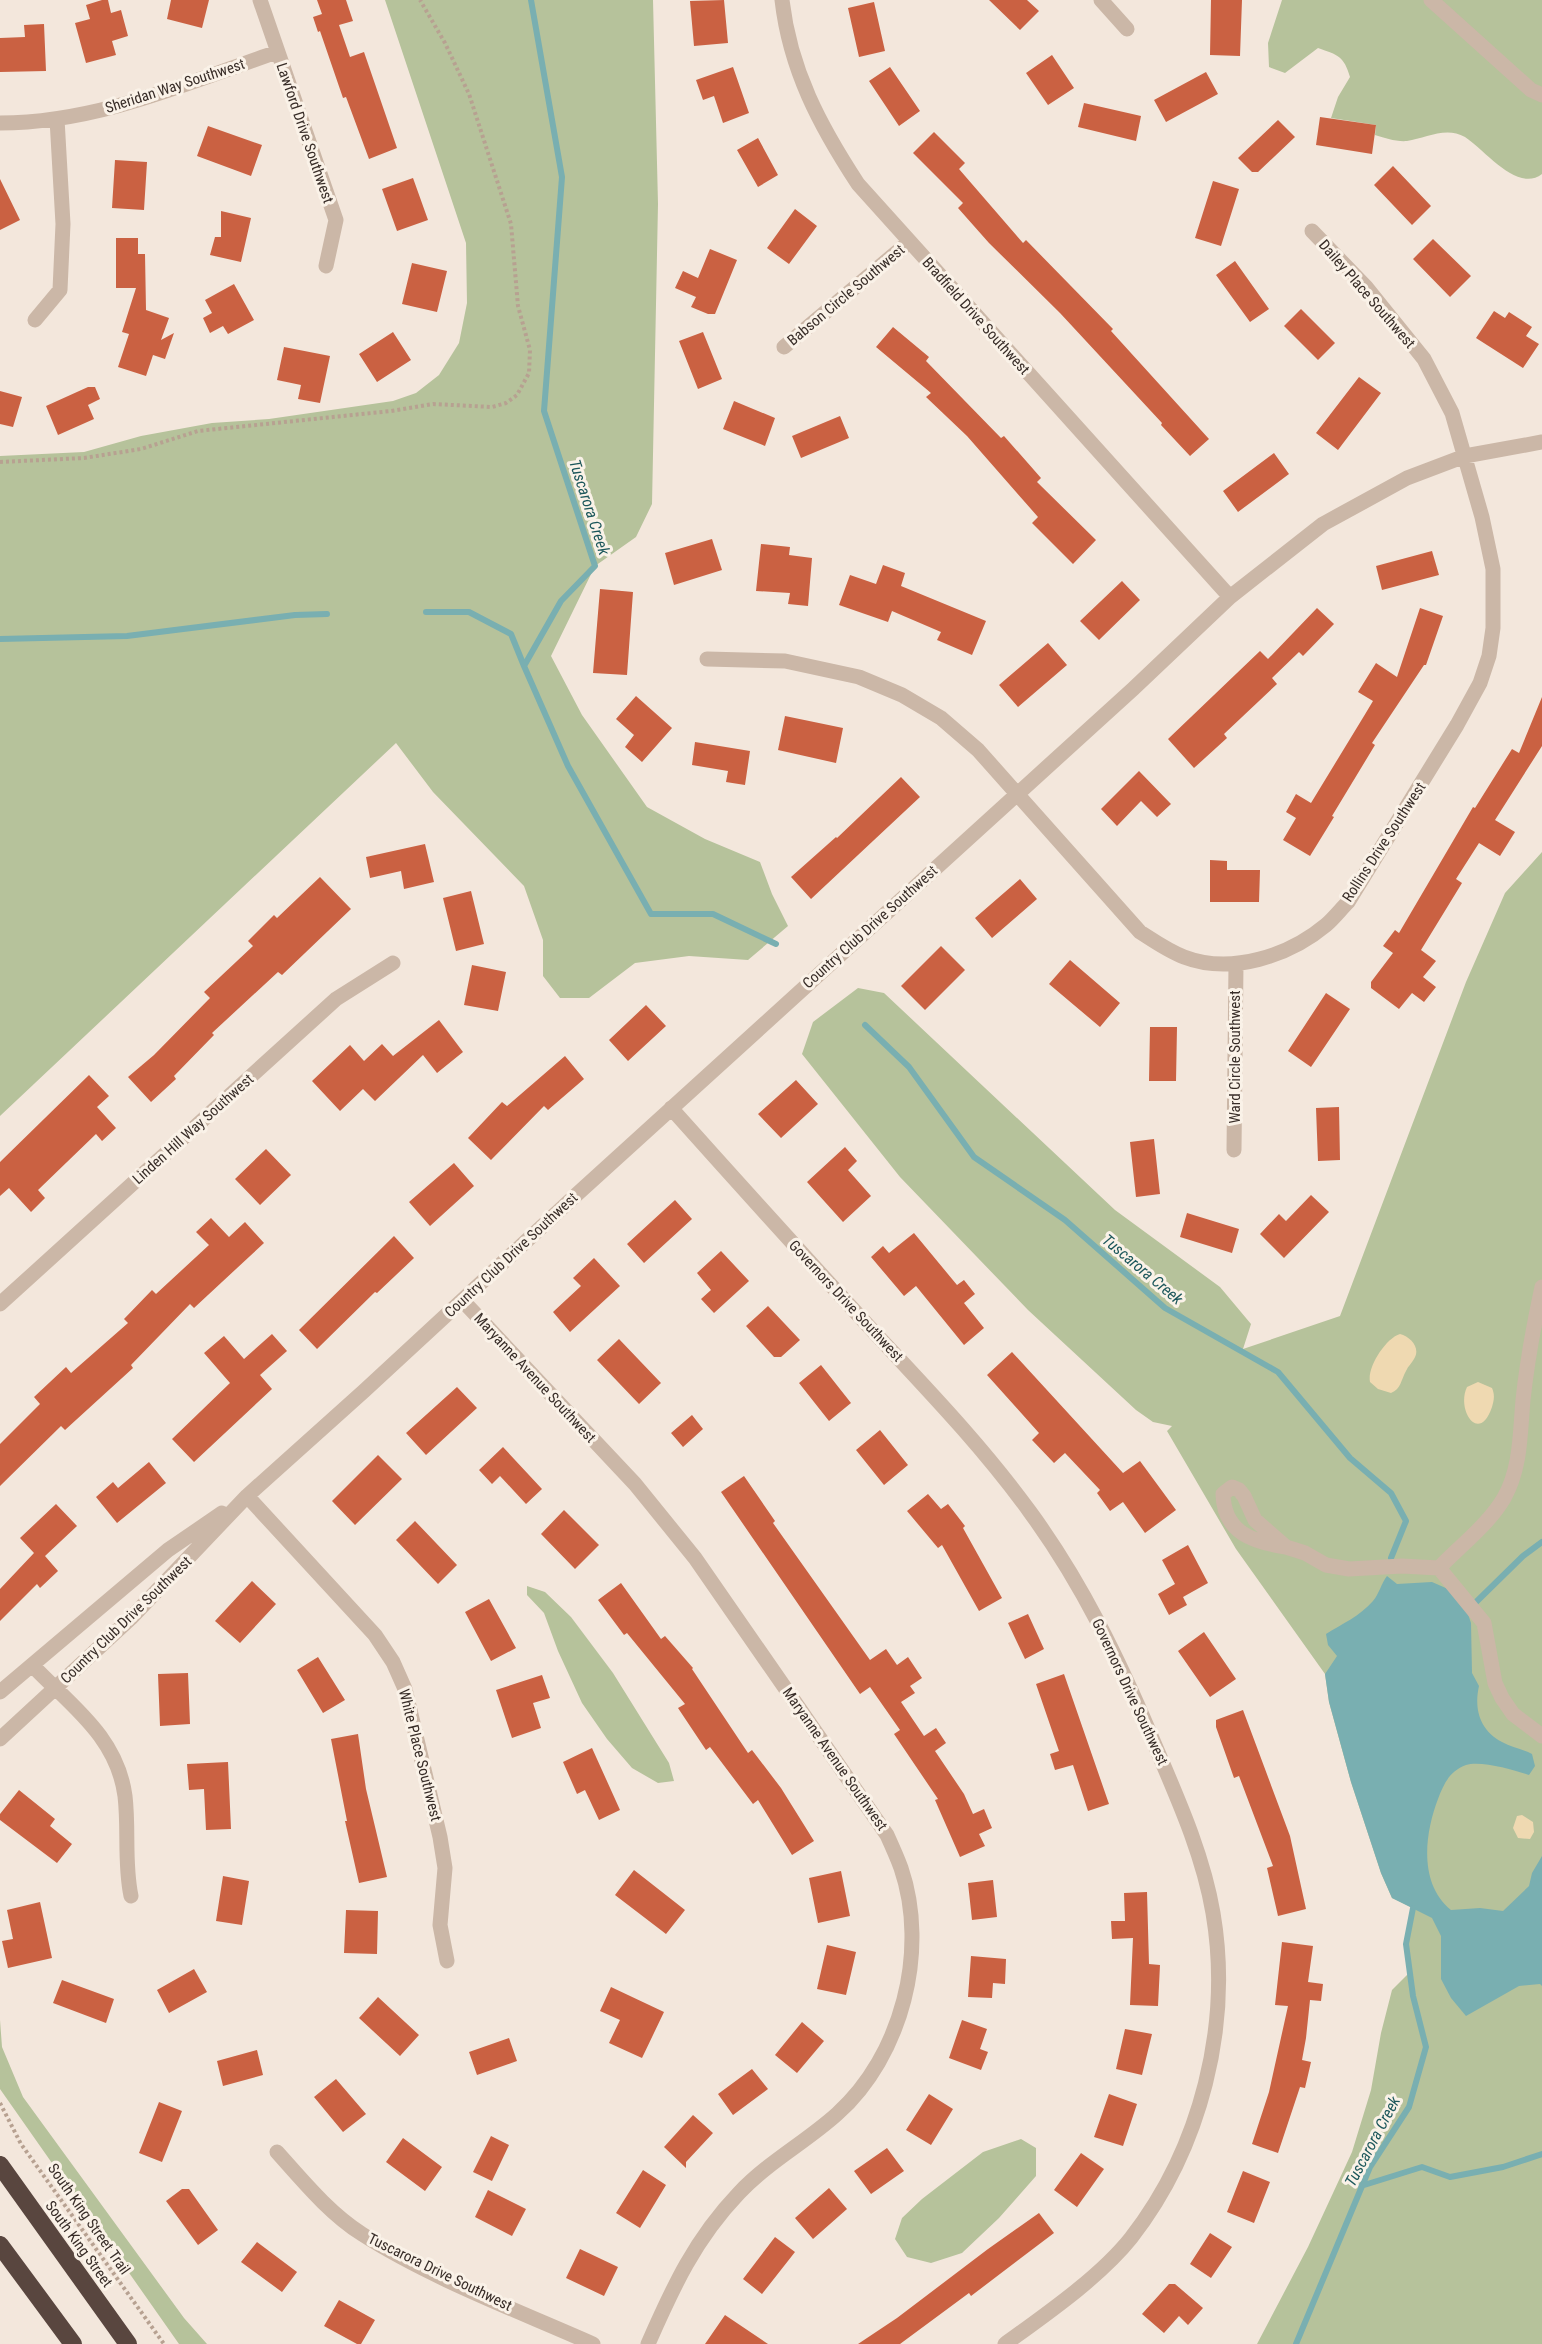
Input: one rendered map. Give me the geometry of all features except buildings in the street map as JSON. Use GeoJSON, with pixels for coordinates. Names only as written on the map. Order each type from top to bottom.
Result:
{"type":"FeatureCollection","features":[{"type":"Feature","properties":{"kind":"highway","name":"South King Street"},"geometry":{"type":"LineString","coordinates":[[0,2165],[128,2344]]}},
{"type":"Feature","properties":{"kind":"highway"},"geometry":{"type":"LineString","coordinates":[[0,2245],[73,2344]]}},
{"type":"Feature","properties":{"kind":"street","name":"Lawford Drive Southwest"},"geometry":{"type":"LineString","coordinates":[[260,0],[336,220],[326,266]]}},
{"type":"Feature","properties":{"kind":"street","name":"Bradfield Drive Southwest"},"geometry":{"type":"LineString","coordinates":[[782,0],[785,24],[804,90],[830,141],[858,184],[1230,597]]}},
{"type":"Feature","properties":{"kind":"street"},"geometry":{"type":"LineString","coordinates":[[1101,0],[1127,29]]}},
{"type":"Feature","properties":{"kind":"street"},"geometry":{"type":"LineString","coordinates":[[1431,0],[1523,83],[1542,95]]}},
{"type":"Feature","properties":{"kind":"street","name":"Sheridan Way Southwest"},"geometry":{"type":"LineString","coordinates":[[0,123],[57,119],[127,104],[277,51]]}},
{"type":"Feature","properties":{"kind":"street"},"geometry":{"type":"LineString","coordinates":[[35,320],[60,290],[63,224],[57,119]]}},
{"type":"Feature","properties":{"kind":"street","name":"Dailey Place Southwest"},"geometry":{"type":"LineString","coordinates":[[1312,231],[1366,287],[1424,359],[1452,412],[1465,456]]}},
{"type":"Feature","properties":{"kind":"street","name":"Babson Circle Southwest"},"geometry":{"type":"LineString","coordinates":[[784,347],[909,242]]}},
{"type":"Feature","properties":{"kind":"street","name":"Country Club Drive Southwest"},"geometry":{"type":"LineString","coordinates":[[0,1738],[131,1618],[247,1496],[463,1301],[1230,597],[1323,524],[1407,478],[1465,456],[1542,442]]}},
{"type":"Feature","properties":{"kind":"street","name":"Rollins Drive Southwest"},"geometry":{"type":"LineString","coordinates":[[707,659],[785,662],[821,668],[860,677],[902,695],[941,718],[978,750],[1140,932],[1160,946],[1185,958],[1209,963],[1236,964],[1274,954],[1304,940],[1326,925],[1348,902],[1445,746],[1480,683],[1489,656],[1494,628],[1493,568],[1465,456]]}},
{"type":"Feature","properties":{"kind":"street","name":"Linden Hill Way Southwest"},"geometry":{"type":"LineString","coordinates":[[0,1304],[336,999],[393,963]]}},
{"type":"Feature","properties":{"kind":"street","name":"Ward Circle Southwest"},"geometry":{"type":"LineString","coordinates":[[1234,1150],[1236,964]]}},
{"type":"Feature","properties":{"kind":"street","name":"Governors Drive Southwest"},"geometry":{"type":"LineString","coordinates":[[671,1108],[959,1424],[1030,1512],[1084,1594],[1129,1682],[1173,1788],[1204,1874],[1217,1946],[1218,2000],[1211,2055],[1199,2108],[1181,2155],[1159,2197],[1130,2240],[1093,2276],[1005,2344]]}},
{"type":"Feature","properties":{"kind":"street"},"geometry":{"type":"LineString","coordinates":[[1439,1568],[1488,1521],[1505,1496],[1516,1465],[1522,1434],[1523,1401],[1531,1334],[1542,1287]]}},
{"type":"Feature","properties":{"kind":"street","name":"Maryanne Avenue Southwest"},"geometry":{"type":"LineString","coordinates":[[463,1301],[635,1485],[694,1558],[887,1834],[902,1869],[909,1905],[910,1975],[903,2010],[869,2078],[839,2112],[810,2137],[770,2164],[717,2217],[688,2258],[648,2344]]}},
{"type":"Feature","properties":{"kind":"street","name":"Country Club Drive Southwest"},"geometry":{"type":"LineString","coordinates":[[0,1692],[168,1550],[247,1496]]}},
{"type":"Feature","properties":{"kind":"street","name":"White Place Southwest"},"geometry":{"type":"LineString","coordinates":[[247,1496],[375,1635],[393,1662],[405,1689],[445,1868],[440,1925],[447,1961]]}},
{"type":"Feature","properties":{"kind":"street"},"geometry":{"type":"LineString","coordinates":[[1286,1547],[1305,1553],[1326,1565],[1349,1569],[1402,1566],[1439,1568],[1484,1623],[1495,1683],[1502,1698],[1513,1714],[1542,1736]]}},
{"type":"Feature","properties":{"kind":"street"},"geometry":{"type":"LineString","coordinates":[[32,1665],[103,1737],[121,1776],[127,1818],[126,1860],[131,1896]]}},
{"type":"Feature","properties":{"kind":"street","name":"Tuscarora Drive Southwest"},"geometry":{"type":"LineString","coordinates":[[277,2152],[316,2196],[361,2234],[430,2271],[593,2344]]}},
{"type":"Feature","properties":{"kind":"path"},"geometry":{"type":"LineString","coordinates":[[0,462],[84,458],[141,449],[198,431],[391,411],[433,404],[492,407],[506,403],[517,395],[529,373],[530,350],[518,306],[511,224],[469,94],[445,43],[420,0]]}},
{"type":"Feature","properties":{"kind":"path","name":"South King Street Trail"},"geometry":{"type":"LineString","coordinates":[[0,2103],[21,2144],[164,2344]]}},
{"type":"Feature","properties":{"kind":"green space"},"geometry":{"type":"Polygon","coordinates":[[[385,0],[653,0],[658,204],[652,504],[636,537],[595,566],[551,656],[582,715],[647,807],[705,839],[760,862],[772,894],[788,926],[748,960],[689,956],[635,963],[589,998],[560,998],[543,976],[543,940],[524,886],[433,792],[396,743],[0,1116],[0,456],[84,452],[141,436],[212,423],[269,419],[393,401],[416,393],[439,375],[459,343],[467,303],[466,243],[385,0]]]}},
{"type":"Feature","properties":{"kind":"green space"},"geometry":{"type":"Polygon","coordinates":[[[1282,0],[1542,0],[1542,174],[1532,178],[1522,178],[1512,174],[1458,134],[1443,133],[1399,141],[1375,135],[1376,125],[1331,118],[1338,97],[1350,77],[1343,60],[1318,48],[1285,73],[1269,67],[1268,43],[1282,0]]]}},
{"type":"Feature","properties":{"kind":"green space"},"geometry":{"type":"Polygon","coordinates":[[[1542,852],[1542,2344],[1257,2344],[1308,2247],[1352,2152],[1371,2090],[1381,2033],[1392,1990],[1410,1972],[1406,1944],[1413,1908],[1392,1898],[1381,1873],[1351,1782],[1329,1702],[1325,1674],[1236,1549],[1167,1431],[1172,1426],[1153,1422],[1136,1410],[1028,1310],[900,1177],[802,1054],[813,1022],[858,988],[884,993],[1115,1210],[1220,1287],[1251,1324],[1243,1349],[1340,1316],[1466,982],[1505,893],[1542,852]]]}},
{"type":"Feature","properties":{"kind":"green space"},"geometry":{"type":"Polygon","coordinates":[[[527,1586],[545,1592],[571,1617],[613,1673],[669,1763],[674,1781],[658,1783],[632,1768],[607,1739],[582,1703],[558,1651],[544,1613],[527,1595],[527,1586]]]}},
{"type":"Feature","properties":{"kind":"green space"},"geometry":{"type":"Polygon","coordinates":[[[0,2020],[2,2047],[23,2097],[184,2318],[207,2344],[179,2344],[0,2089],[0,2020]]]}},
{"type":"Feature","properties":{"kind":"green space"},"geometry":{"type":"Polygon","coordinates":[[[1021,2139],[1036,2148],[1036,2176],[999,2218],[962,2253],[931,2263],[907,2257],[895,2239],[902,2218],[922,2199],[983,2152],[1021,2139]]]}},
{"type":"Feature","properties":{"kind":"sand"},"geometry":{"type":"Polygon","coordinates":[[[1400,1334],[1414,1344],[1416,1355],[1399,1387],[1391,1393],[1378,1389],[1370,1382],[1371,1369],[1384,1347],[1400,1334]]]}},
{"type":"Feature","properties":{"kind":"sand"},"geometry":{"type":"Polygon","coordinates":[[[1478,1382],[1492,1388],[1494,1398],[1487,1418],[1481,1423],[1475,1423],[1470,1420],[1467,1413],[1464,1396],[1467,1387],[1478,1382]]]}},
{"type":"Feature","properties":{"kind":"sand"},"geometry":{"type":"Polygon","coordinates":[[[1522,1815],[1533,1822],[1534,1832],[1530,1839],[1518,1838],[1513,1828],[1517,1816],[1522,1815]]]}},
{"type":"Feature","properties":{"kind":"water"},"geometry":{"type":"Polygon","coordinates":[[[1387,1576],[1397,1584],[1432,1582],[1448,1589],[1467,1611],[1471,1623],[1472,1673],[1479,1686],[1477,1702],[1483,1725],[1494,1737],[1505,1744],[1532,1754],[1535,1766],[1529,1775],[1507,1768],[1466,1765],[1452,1774],[1445,1783],[1433,1812],[1427,1857],[1429,1872],[1440,1899],[1451,1910],[1480,1908],[1503,1911],[1529,1886],[1532,1873],[1542,1856],[1542,1986],[1540,1984],[1519,1986],[1466,2016],[1451,1998],[1441,1979],[1441,1936],[1432,1918],[1392,1898],[1381,1873],[1351,1782],[1329,1702],[1325,1674],[1337,1656],[1328,1645],[1326,1634],[1368,1606],[1387,1576]]]}},
{"type":"Feature","properties":{"kind":"waterway","name":"Tuscarora Creek"},"geometry":{"type":"LineString","coordinates":[[531,0],[562,177],[544,411],[595,566],[561,601],[524,666],[568,766],[651,914],[713,914],[776,944]]}},
{"type":"Feature","properties":{"kind":"waterway"},"geometry":{"type":"LineString","coordinates":[[426,612],[469,612],[511,634],[524,666]]}},
{"type":"Feature","properties":{"kind":"waterway"},"geometry":{"type":"LineString","coordinates":[[0,639],[127,636],[295,615],[327,614]]}},
{"type":"Feature","properties":{"kind":"waterway","name":"Tuscarora Creek"},"geometry":{"type":"LineString","coordinates":[[865,1025],[909,1067],[974,1157],[1065,1220],[1165,1308],[1278,1372],[1350,1458],[1391,1493],[1406,1521],[1391,1558]]}},
{"type":"Feature","properties":{"kind":"waterway"},"geometry":{"type":"LineString","coordinates":[[1472,1606],[1523,1556],[1542,1542]]}},
{"type":"Feature","properties":{"kind":"waterway","name":"Tuscarora Creek"},"geometry":{"type":"LineString","coordinates":[[1296,2344],[1370,2167],[1409,2107],[1426,2047],[1413,1996],[1406,1944],[1413,1908]]}},
{"type":"Feature","properties":{"kind":"waterway"},"geometry":{"type":"LineString","coordinates":[[1361,2186],[1422,2167],[1450,2177],[1503,2167],[1542,2154]]}}]}
